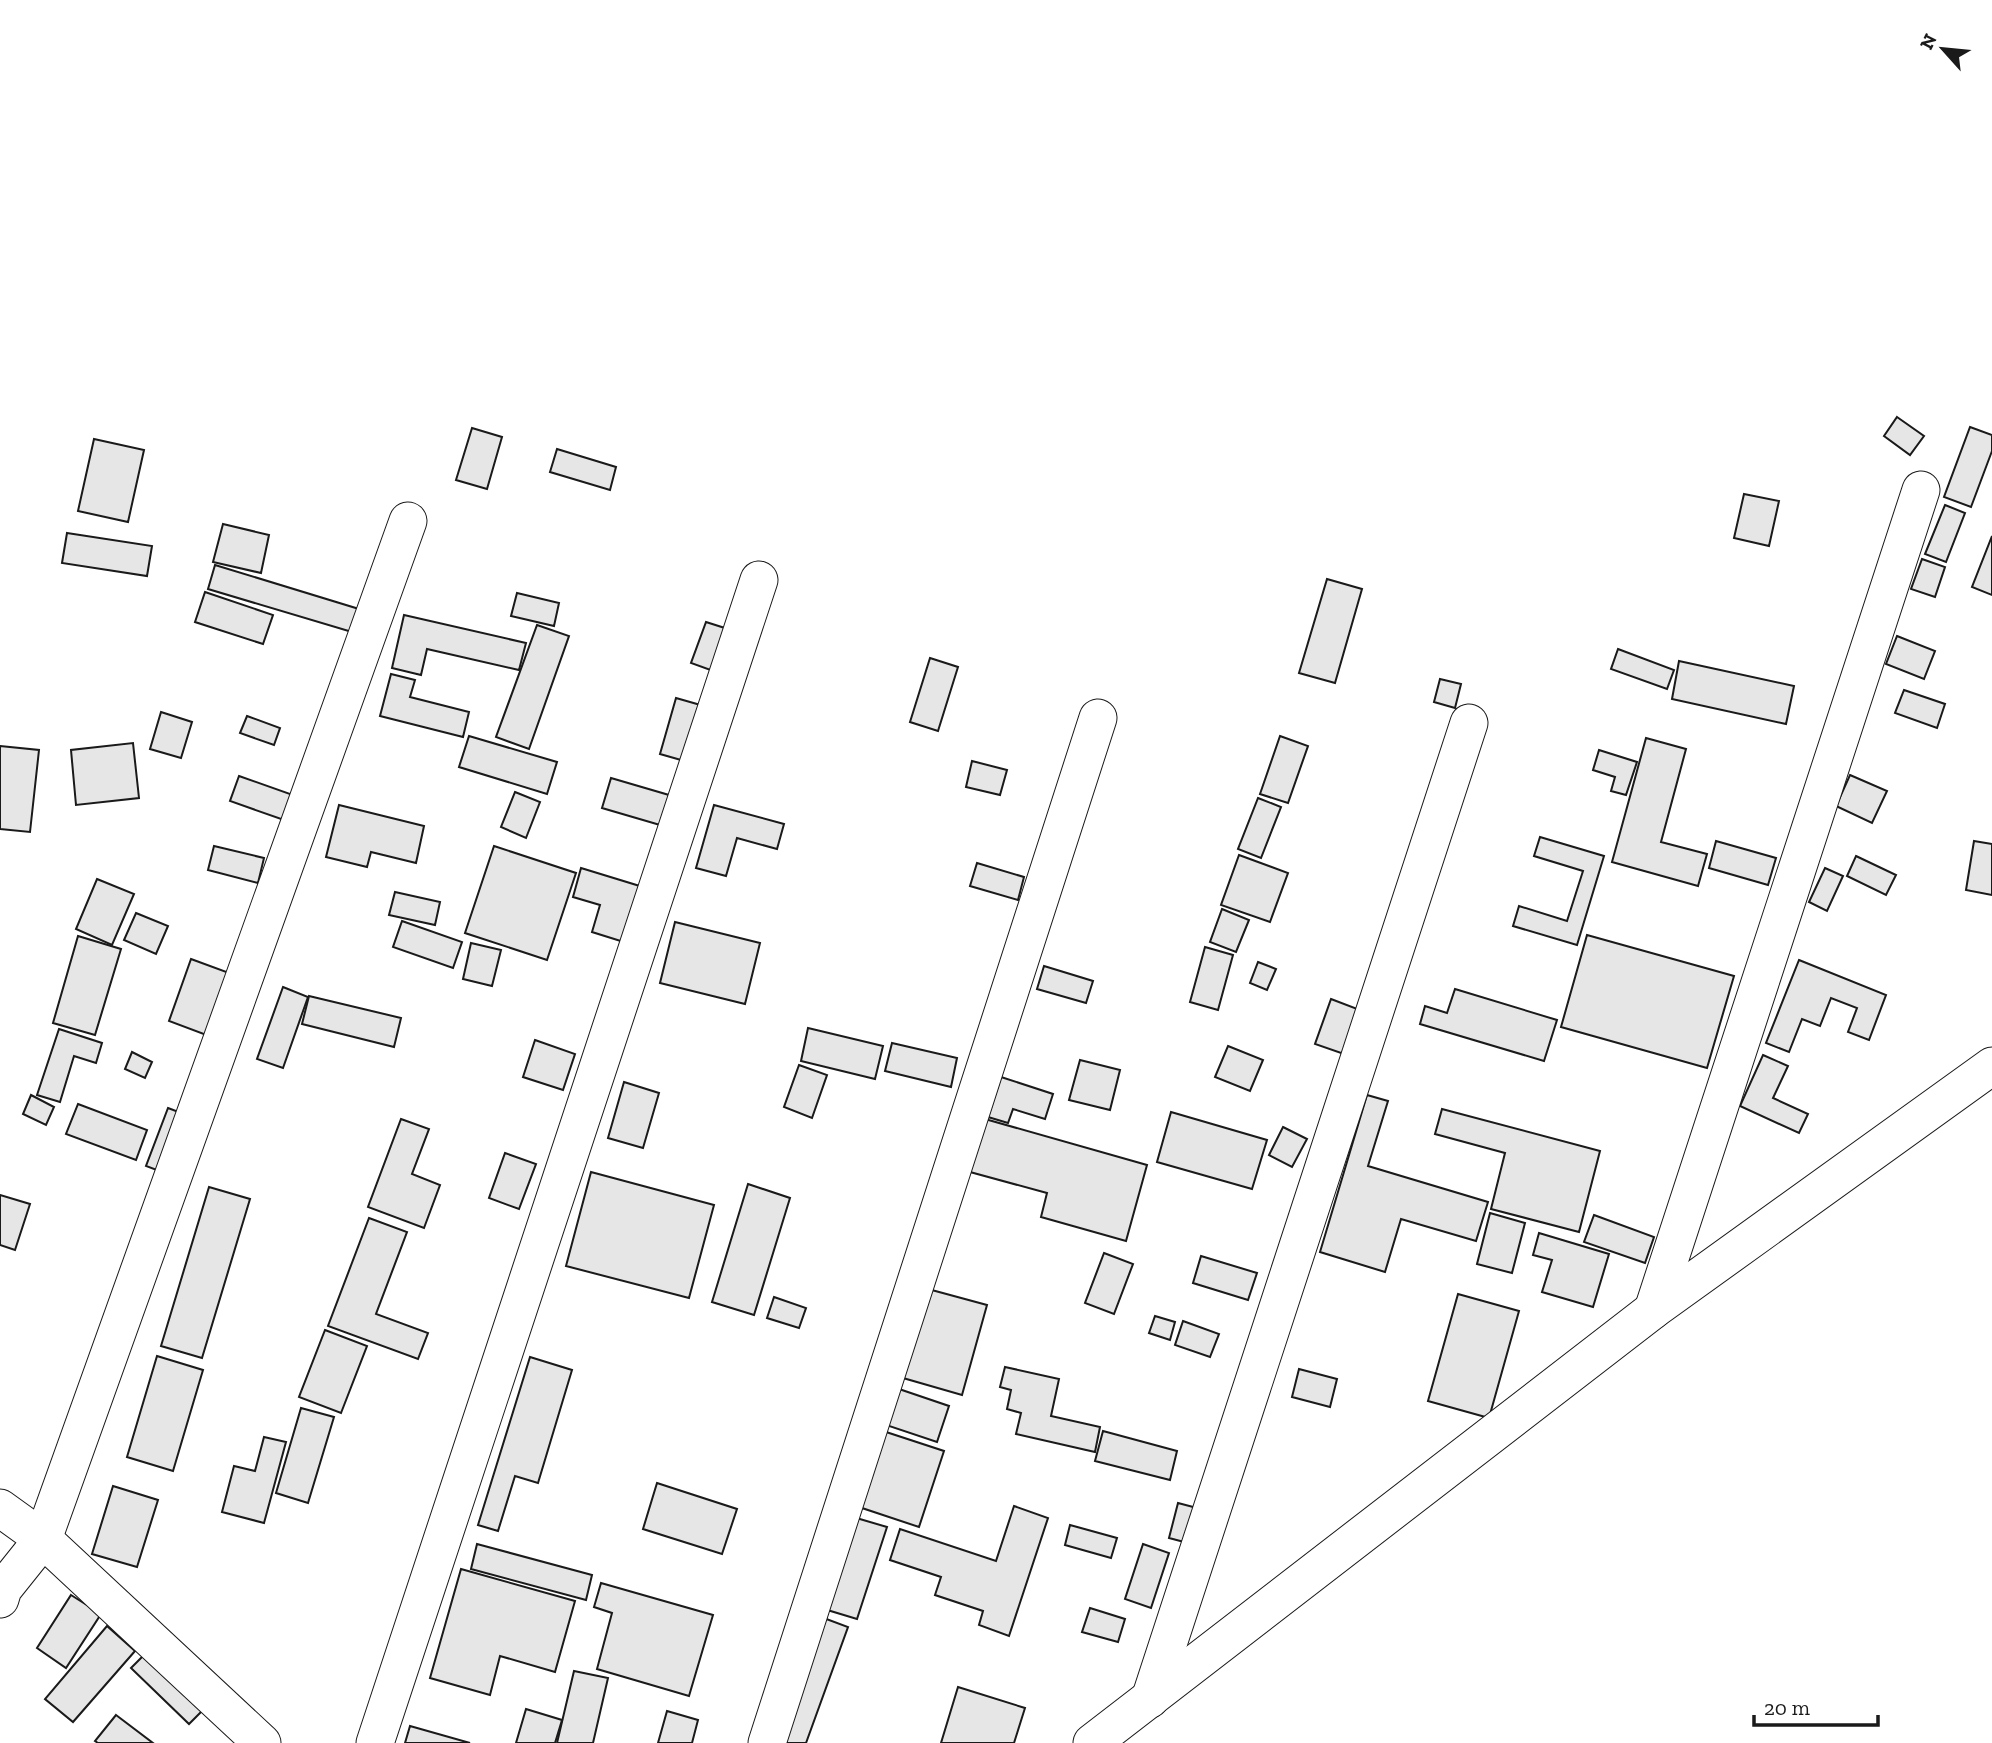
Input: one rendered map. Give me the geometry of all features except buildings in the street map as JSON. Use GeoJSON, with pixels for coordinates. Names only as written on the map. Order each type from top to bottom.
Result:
{"type":"FeatureCollection","features":[{"type":"Feature","properties":{"kind":"street"},"geometry":{"type":"LineString","coordinates":[[1653,1310],[1921,490]]}},
{"type":"Feature","properties":{"kind":"street"},"geometry":{"type":"LineString","coordinates":[[0,1599],[3,1589],[43,1539],[408,521]]}},
{"type":"Feature","properties":{"kind":"street"},"geometry":{"type":"LineString","coordinates":[[375,1743],[759,580]]}},
{"type":"Feature","properties":{"kind":"street"},"geometry":{"type":"LineString","coordinates":[[767,1743],[1098,718]]}},
{"type":"Feature","properties":{"kind":"street"},"geometry":{"type":"LineString","coordinates":[[1150,1699],[1469,723]]}},
{"type":"Feature","properties":{"kind":"street"},"geometry":{"type":"LineString","coordinates":[[1092,1743],[1653,1310],[1992,1066]]}},
{"type":"Feature","properties":{"kind":"street"},"geometry":{"type":"LineString","coordinates":[[0,1508],[43,1539],[262,1743]]}}]}
